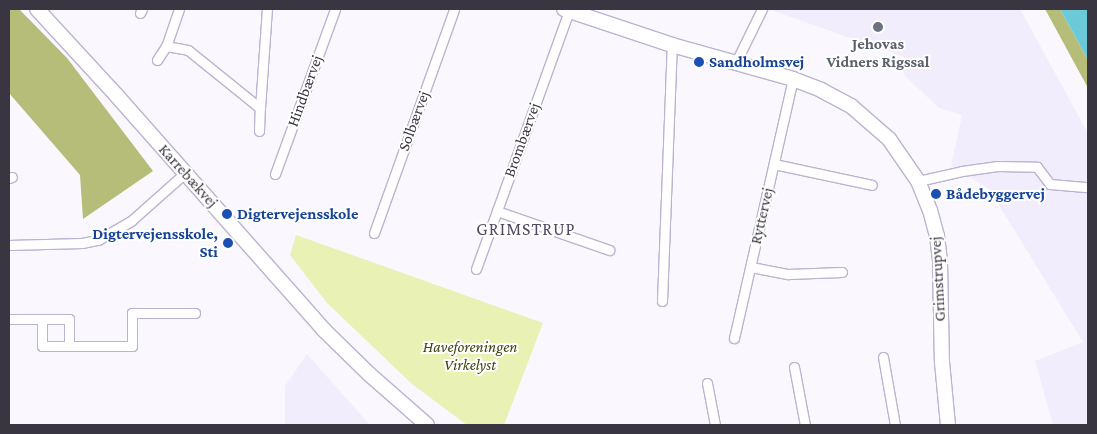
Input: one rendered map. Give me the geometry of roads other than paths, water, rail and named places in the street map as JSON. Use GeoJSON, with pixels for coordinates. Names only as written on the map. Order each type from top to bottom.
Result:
{"type":"FeatureCollection","features":[{"type":"Feature","properties":{"kind":"street","name":"Karrebækvej"},"geometry":{"type":"LineString","coordinates":[[37,9],[324,330],[369,374],[427,425]]}},
{"type":"Feature","properties":{"kind":"street"},"geometry":{"type":"LineString","coordinates":[[157,60],[166,46],[179,9]]}},
{"type":"Feature","properties":{"kind":"street"},"geometry":{"type":"LineString","coordinates":[[259,131],[267,9]]}},
{"type":"Feature","properties":{"kind":"street","name":"Hindbærvej"},"geometry":{"type":"LineString","coordinates":[[275,174],[335,9]]}},
{"type":"Feature","properties":{"kind":"street","name":"Solbærvej"},"geometry":{"type":"LineString","coordinates":[[374,233],[454,9]]}},
{"type":"Feature","properties":{"kind":"street"},"geometry":{"type":"LineString","coordinates":[[735,64],[762,9]]}},
{"type":"Feature","properties":{"kind":"street","name":"Grimstrupvej"},"geometry":{"type":"LineString","coordinates":[[566,10],[672,45],[793,79],[821,90],[851,106],[874,123],[903,156],[918,181],[930,210],[938,245],[942,362],[948,425]]}},
{"type":"Feature","properties":{"kind":"street","name":"Brombærvej"},"geometry":{"type":"LineString","coordinates":[[476,269],[566,10]]}},
{"type":"Feature","properties":{"kind":"street"},"geometry":{"type":"LineString","coordinates":[[662,301],[672,45]]}},
{"type":"Feature","properties":{"kind":"street"},"geometry":{"type":"LineString","coordinates":[[166,46],[188,50],[260,108]]}},
{"type":"Feature","properties":{"kind":"street","name":"Ryttervej"},"geometry":{"type":"LineString","coordinates":[[734,338],[793,79]]}},
{"type":"Feature","properties":{"kind":"street","name":"Ryttervej"},"geometry":{"type":"LineString","coordinates":[[774,164],[872,185]]}},
{"type":"Feature","properties":{"kind":"street"},"geometry":{"type":"LineString","coordinates":[[918,181],[955,172],[998,166],[1037,167],[1050,184],[1088,187]]}},
{"type":"Feature","properties":{"kind":"street"},"geometry":{"type":"LineString","coordinates":[[9,245],[82,243],[98,240],[132,220],[185,173]]}},
{"type":"Feature","properties":{"kind":"street"},"geometry":{"type":"LineString","coordinates":[[497,211],[609,250]]}},
{"type":"Feature","properties":{"kind":"street","name":"Ryttervej"},"geometry":{"type":"LineString","coordinates":[[751,267],[788,274],[842,272]]}},
{"type":"Feature","properties":{"kind":"street"},"geometry":{"type":"LineString","coordinates":[[42,319],[42,346],[132,346],[132,313],[195,313]]}},
{"type":"Feature","properties":{"kind":"street"},"geometry":{"type":"LineString","coordinates":[[9,319],[69,319],[69,346]]}},
{"type":"Feature","properties":{"kind":"street"},"geometry":{"type":"LineString","coordinates":[[883,356],[895,425]]}},
{"type":"Feature","properties":{"kind":"street"},"geometry":{"type":"LineString","coordinates":[[794,367],[805,425]]}},
{"type":"Feature","properties":{"kind":"street"},"geometry":{"type":"LineString","coordinates":[[707,383],[715,425]]}},
{"type":"Feature","properties":{"kind":"water"},"geometry":{"type":"Polygon","coordinates":[[[1060,9],[1088,9],[1088,60],[1060,9]]]}},
{"type":"Feature","properties":{"kind":"place","name":"Jehovas Vidners Rigssal"},"geometry":{"type":"Point","coordinates":[878,27]}},
{"type":"Feature","properties":{"kind":"place","name":"Sandholmsvej"},"geometry":{"type":"Point","coordinates":[699,62]}},
{"type":"Feature","properties":{"kind":"place","name":"Bådebyggervej"},"geometry":{"type":"Point","coordinates":[936,194]}},
{"type":"Feature","properties":{"kind":"place","name":"Digtervejensskole"},"geometry":{"type":"Point","coordinates":[227,214]}},
{"type":"Feature","properties":{"kind":"place","name":"Digtervejensskole, Sti"},"geometry":{"type":"Point","coordinates":[228,243]}},
{"type":"Feature","properties":{"kind":"district","name":"GRIMSTRUP"},"geometry":{"type":"Point","coordinates":[526,229]}},
{"type":"Feature","properties":{"kind":"park label","name":"Haveforeningen Virkelyst"},"geometry":{"type":"Point","coordinates":[470,356]}}]}
